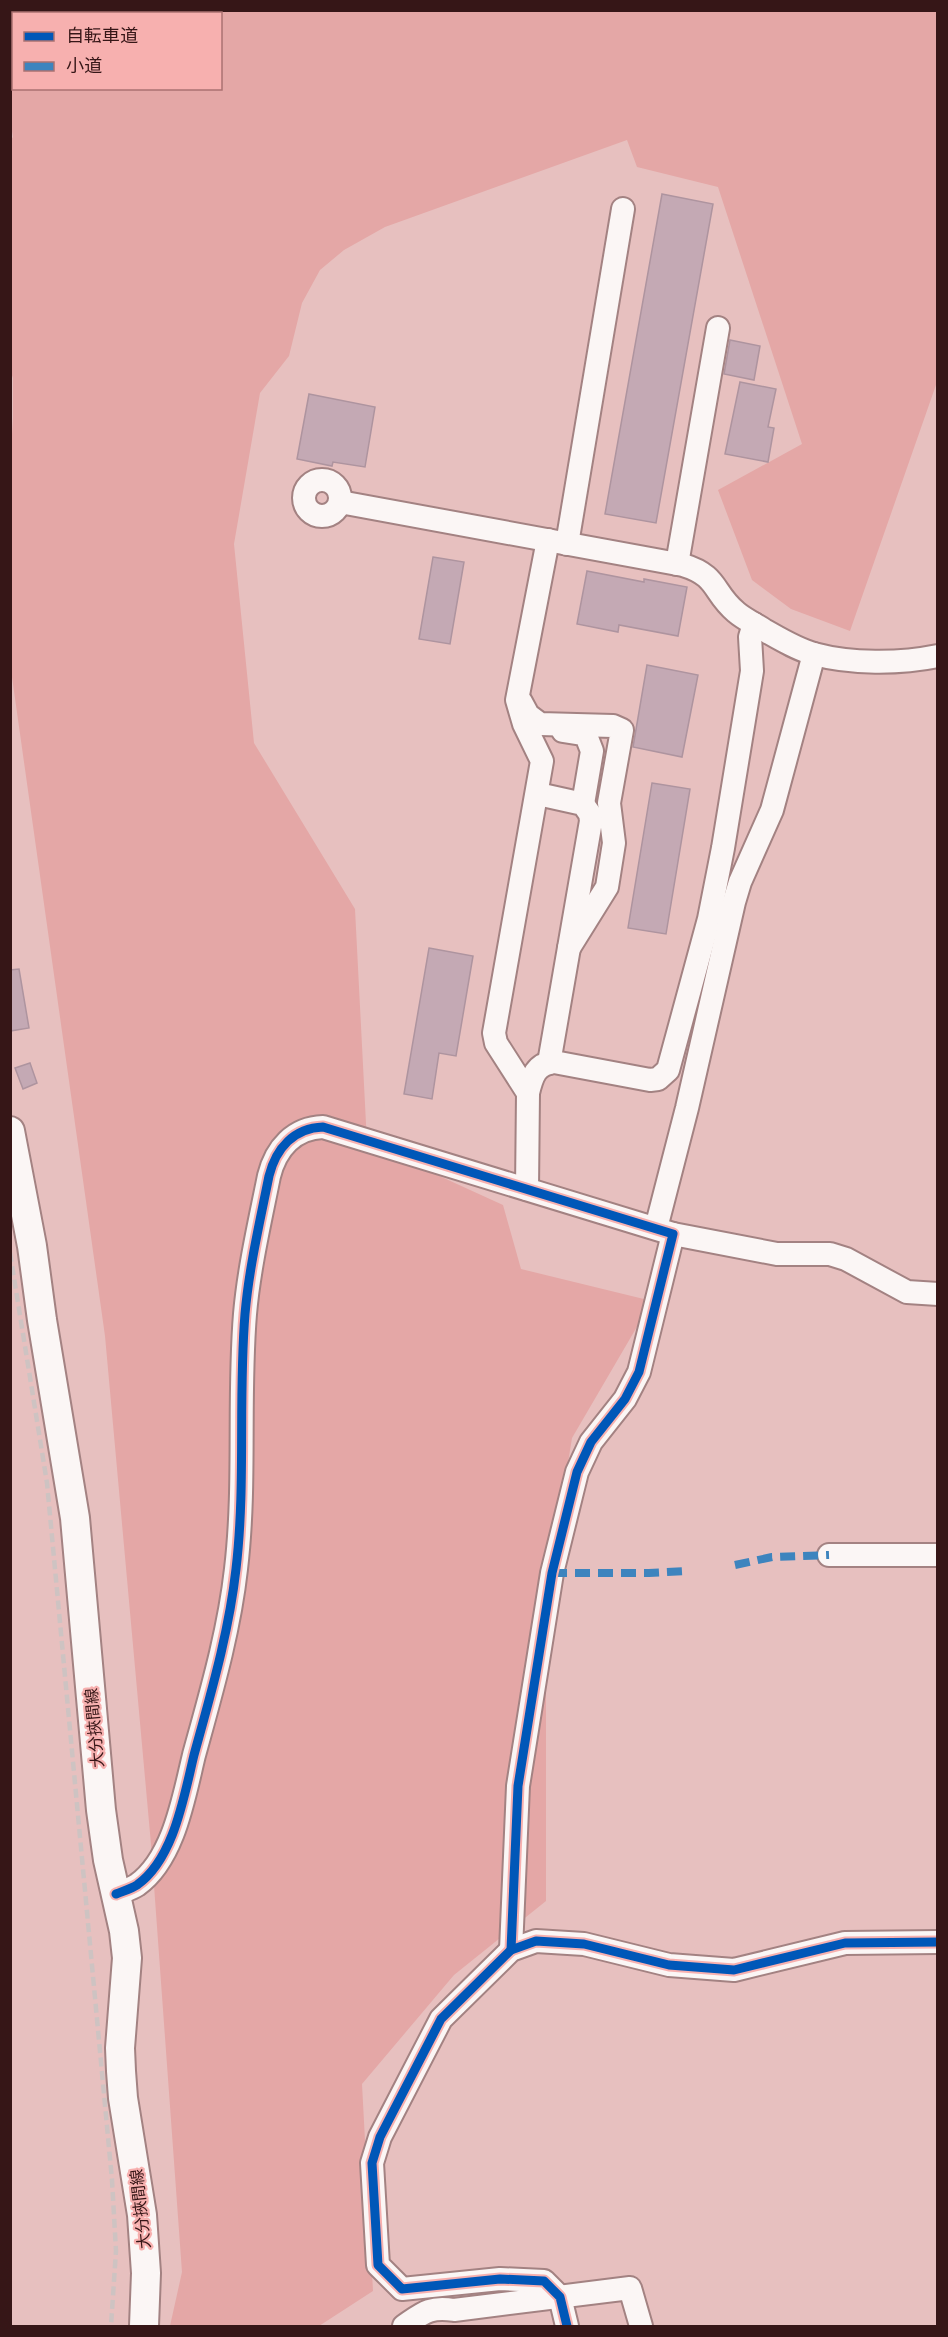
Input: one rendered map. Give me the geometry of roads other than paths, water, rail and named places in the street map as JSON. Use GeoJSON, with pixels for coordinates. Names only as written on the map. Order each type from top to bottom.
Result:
{"type":"FeatureCollection","features":[{"type":"Feature","properties":{"kind":"main road","name":"大分挾間線"},"geometry":{"type":"LineString","coordinates":[[10,1131],[32,1246],[75,1518],[101,1810],[108,1860],[124,1931],[127,1958],[120,2048],[121,2071],[123,2098],[142,2215],[146,2273],[144,2326]]}},
{"type":"Feature","properties":{"kind":"street"},"geometry":{"type":"LineString","coordinates":[[542,761],[518,709],[518,694],[558,542],[623,209]]}},
{"type":"Feature","properties":{"kind":"street"},"geometry":{"type":"LineString","coordinates":[[677,564],[718,328]]}},
{"type":"Feature","properties":{"kind":"street"},"geometry":{"type":"LineString","coordinates":[[340,502],[677,564],[703,573],[735,611],[754,624],[814,654],[891,662],[938,656]]}},
{"type":"Feature","properties":{"kind":"street"},"geometry":{"type":"LineString","coordinates":[[527,1189],[528,1093],[535,1071],[554,1062],[650,1080],[658,1079],[668,1070],[709,919],[721,858],[752,671],[750,637],[754,624]]}},
{"type":"Feature","properties":{"kind":"street"},"geometry":{"type":"LineString","coordinates":[[511,1950],[518,1786],[552,1573],[577,1472],[591,1442],[625,1400],[639,1372],[687,1108],[734,902],[740,882],[772,810],[814,654]]}},
{"type":"Feature","properties":{"kind":"street"},"geometry":{"type":"LineString","coordinates":[[518,694],[528,715],[540,724],[613,726],[622,730],[609,803],[614,843],[607,887],[569,948]]}},
{"type":"Feature","properties":{"kind":"street"},"geometry":{"type":"LineString","coordinates":[[528,1093],[496,1043],[494,1033],[542,761],[547,743],[558,733],[574,731],[587,738],[592,751],[583,804]]}},
{"type":"Feature","properties":{"kind":"street"},"geometry":{"type":"LineString","coordinates":[[537,794],[583,804],[590,814],[591,821],[549,1063]]}},
{"type":"Feature","properties":{"kind":"street"},"geometry":{"type":"LineString","coordinates":[[116,1894],[135,1886],[146,1877],[160,1860],[170,1840],[222,1651],[236,1569],[239,1529],[245,1312],[273,1161],[278,1152],[304,1129],[323,1127],[664,1231],[777,1254],[830,1254],[846,1259],[907,1292],[938,1294]]}},
{"type":"Feature","properties":{"kind":"street"},"geometry":{"type":"LineString","coordinates":[[829,1556],[938,1555]]}},
{"type":"Feature","properties":{"kind":"street"},"geometry":{"type":"LineString","coordinates":[[567,2326],[560,2297],[543,2281],[500,2279],[402,2289],[378,2265],[372,2163],[380,2137],[441,2019],[511,1950],[536,1941],[584,1944],[669,1965],[734,1970],[845,1943],[938,1942]]}},
{"type":"Feature","properties":{"kind":"street"},"geometry":{"type":"LineString","coordinates":[[404,2326],[438,2307],[456,2318],[560,2297],[630,2288],[641,2326]]}},
{"type":"Feature","properties":{"kind":"railway"},"geometry":{"type":"LineString","coordinates":[[10,1253],[47,1483],[112,2180],[116,2251],[111,2326]]}}]}
